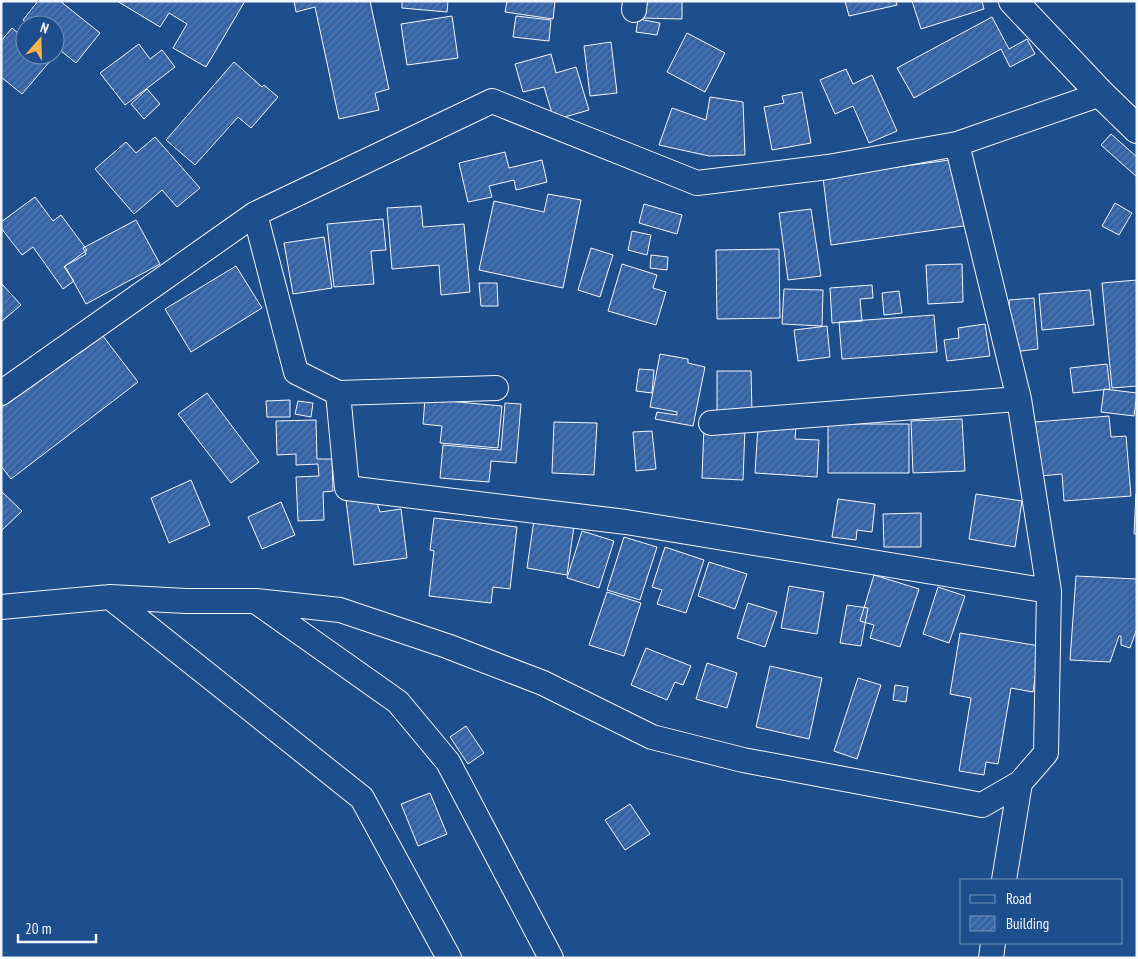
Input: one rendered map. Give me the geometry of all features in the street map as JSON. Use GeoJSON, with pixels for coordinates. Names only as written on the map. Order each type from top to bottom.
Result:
{"type":"FeatureCollection","features":[{"type":"Feature","properties":{"kind":"street"},"geometry":{"type":"LineString","coordinates":[[1013,1],[1100,94],[1137,129]]}},
{"type":"Feature","properties":{"kind":"street"},"geometry":{"type":"LineString","coordinates":[[1,393],[255,214],[492,102],[697,183],[828,167],[957,144],[1100,94]]}},
{"type":"Feature","properties":{"kind":"street"},"geometry":{"type":"LineString","coordinates":[[1,607],[110,597],[186,601],[256,601],[340,610],[447,646],[543,683],[652,737],[743,760],[982,805],[1020,783],[1046,752],[1049,591],[1019,399],[957,144]]}},
{"type":"Feature","properties":{"kind":"street"},"geometry":{"type":"LineString","coordinates":[[255,214],[296,372],[338,393],[496,388]]}},
{"type":"Feature","properties":{"kind":"street"},"geometry":{"type":"LineString","coordinates":[[338,393],[347,488],[626,522],[1049,591]]}},
{"type":"Feature","properties":{"kind":"street"},"geometry":{"type":"LineString","coordinates":[[711,423],[1019,399]]}},
{"type":"Feature","properties":{"kind":"street"},"geometry":{"type":"LineString","coordinates":[[110,597],[362,798],[449,958]]}},
{"type":"Feature","properties":{"kind":"street"},"geometry":{"type":"LineString","coordinates":[[256,601],[398,702],[436,747],[448,762],[551,958]]}},
{"type":"Feature","properties":{"kind":"street"},"geometry":{"type":"LineString","coordinates":[[1004,879],[1020,783]]}},
{"type":"Feature","properties":{"kind":"street"},"geometry":{"type":"LineString","coordinates":[[991,958],[993,944]]}},
{"type":"Feature","properties":{"kind":"building"},"geometry":{"type":"Polygon","coordinates":[[[38,1],[60,1],[100,33],[76,63],[65,54],[65,15],[27,15],[38,1]]]}},
{"type":"Feature","properties":{"kind":"building"},"geometry":{"type":"Polygon","coordinates":[[[117,1],[245,1],[206,67],[173,48],[187,24],[169,13],[160,27],[117,1]]]}},
{"type":"Feature","properties":{"kind":"building"},"geometry":{"type":"Polygon","coordinates":[[[294,1],[370,1],[389,89],[375,93],[379,110],[339,119],[315,7],[296,12],[294,1]]]}},
{"type":"Feature","properties":{"kind":"building"},"geometry":{"type":"Polygon","coordinates":[[[402,1],[448,1],[447,12],[402,8],[402,1]]]}},
{"type":"Feature","properties":{"kind":"building"},"geometry":{"type":"Polygon","coordinates":[[[507,1],[555,1],[553,19],[505,12],[507,1]]]}},
{"type":"Feature","properties":{"kind":"building"},"geometry":{"type":"Polygon","coordinates":[[[643,1],[682,1],[682,19],[642,18],[643,1]]]}},
{"type":"Feature","properties":{"kind":"building"},"geometry":{"type":"Polygon","coordinates":[[[845,1],[896,1],[897,5],[849,16],[845,1]]]}},
{"type":"Feature","properties":{"kind":"building"},"geometry":{"type":"Polygon","coordinates":[[[912,1],[982,1],[984,9],[921,29],[912,1]]]}},
{"type":"Feature","properties":{"kind":"building"},"geometry":{"type":"Polygon","coordinates":[[[452,16],[458,58],[407,65],[401,24],[452,16]]]}},
{"type":"Feature","properties":{"kind":"building"},"geometry":{"type":"Polygon","coordinates":[[[516,16],[551,20],[549,41],[513,37],[516,16]]]}},
{"type":"Feature","properties":{"kind":"building"},"geometry":{"type":"Polygon","coordinates":[[[992,17],[1009,49],[1027,39],[1035,54],[1010,67],[1001,49],[914,98],[897,68],[992,17]]]}},
{"type":"Feature","properties":{"kind":"building"},"geometry":{"type":"Polygon","coordinates":[[[638,19],[660,23],[657,35],[636,32],[638,19]]]}},
{"type":"Feature","properties":{"kind":"building"},"geometry":{"type":"Polygon","coordinates":[[[12,28],[15,31],[15,65],[47,65],[22,94],[1,77],[1,41],[12,28]]]}},
{"type":"Feature","properties":{"kind":"building"},"geometry":{"type":"Polygon","coordinates":[[[687,33],[725,53],[705,92],[667,72],[687,33]]]}},
{"type":"Feature","properties":{"kind":"building"},"geometry":{"type":"Polygon","coordinates":[[[611,42],[617,93],[590,96],[584,46],[611,42]]]}},
{"type":"Feature","properties":{"kind":"building"},"geometry":{"type":"Polygon","coordinates":[[[139,44],[150,59],[162,50],[175,67],[125,105],[100,73],[139,44]]]}},
{"type":"Feature","properties":{"kind":"building"},"geometry":{"type":"Polygon","coordinates":[[[551,54],[556,73],[576,67],[589,110],[554,120],[544,87],[523,92],[515,64],[551,54]]]}},
{"type":"Feature","properties":{"kind":"building"},"geometry":{"type":"Polygon","coordinates":[[[234,62],[262,87],[264,85],[278,97],[251,128],[238,117],[195,165],[166,140],[234,62]]]}},
{"type":"Feature","properties":{"kind":"building"},"geometry":{"type":"Polygon","coordinates":[[[846,69],[853,84],[872,75],[897,131],[869,143],[853,106],[835,114],[820,80],[846,69]]]}},
{"type":"Feature","properties":{"kind":"building"},"geometry":{"type":"Polygon","coordinates":[[[147,89],[160,104],[144,119],[131,104],[147,89]]]}},
{"type":"Feature","properties":{"kind":"building"},"geometry":{"type":"Polygon","coordinates":[[[802,92],[811,143],[772,150],[764,107],[784,103],[782,96],[802,92]]]}},
{"type":"Feature","properties":{"kind":"building"},"geometry":{"type":"Polygon","coordinates":[[[710,97],[743,102],[745,155],[709,156],[659,145],[672,108],[706,120],[710,97]]]}},
{"type":"Feature","properties":{"kind":"building"},"geometry":{"type":"Polygon","coordinates":[[[1111,134],[1137,157],[1137,177],[1101,145],[1111,134]]]}},
{"type":"Feature","properties":{"kind":"building"},"geometry":{"type":"Polygon","coordinates":[[[155,137],[200,188],[177,207],[162,190],[134,214],[95,169],[126,142],[136,153],[155,137]]]}},
{"type":"Feature","properties":{"kind":"building"},"geometry":{"type":"Polygon","coordinates":[[[505,152],[509,168],[542,160],[547,182],[516,190],[514,180],[489,186],[492,197],[468,202],[459,163],[505,152]]]}},
{"type":"Feature","properties":{"kind":"building"},"geometry":{"type":"Polygon","coordinates":[[[957,159],[970,225],[831,245],[823,177],[957,159]]]}},
{"type":"Feature","properties":{"kind":"building"},"geometry":{"type":"Polygon","coordinates":[[[548,194],[581,200],[563,288],[479,270],[494,201],[544,212],[548,194]]]}},
{"type":"Feature","properties":{"kind":"building"},"geometry":{"type":"Polygon","coordinates":[[[35,197],[53,221],[61,215],[87,250],[64,267],[74,281],[63,289],[33,247],[22,255],[1,228],[1,222],[35,197]]]}},
{"type":"Feature","properties":{"kind":"building"},"geometry":{"type":"Polygon","coordinates":[[[1115,203],[1132,213],[1119,235],[1102,226],[1115,203]]]}},
{"type":"Feature","properties":{"kind":"building"},"geometry":{"type":"Polygon","coordinates":[[[644,204],[682,215],[677,234],[639,223],[644,204]]]}},
{"type":"Feature","properties":{"kind":"building"},"geometry":{"type":"Polygon","coordinates":[[[421,206],[423,227],[464,224],[470,292],[441,295],[439,265],[392,269],[387,208],[421,206]]]}},
{"type":"Feature","properties":{"kind":"building"},"geometry":{"type":"Polygon","coordinates":[[[811,209],[821,276],[788,280],[779,213],[811,209]]]}},
{"type":"Feature","properties":{"kind":"building"},"geometry":{"type":"Polygon","coordinates":[[[383,219],[386,250],[371,251],[374,284],[334,287],[327,224],[383,219]]]}},
{"type":"Feature","properties":{"kind":"building"},"geometry":{"type":"Polygon","coordinates":[[[136,220],[160,264],[86,304],[65,266],[86,254],[83,248],[136,220]]]}},
{"type":"Feature","properties":{"kind":"building"},"geometry":{"type":"Polygon","coordinates":[[[632,231],[651,235],[647,255],[628,250],[632,231]]]}},
{"type":"Feature","properties":{"kind":"building"},"geometry":{"type":"Polygon","coordinates":[[[324,237],[332,288],[293,294],[284,243],[324,237]]]}},
{"type":"Feature","properties":{"kind":"building"},"geometry":{"type":"Polygon","coordinates":[[[591,248],[613,255],[600,297],[578,290],[591,248]]]}},
{"type":"Feature","properties":{"kind":"building"},"geometry":{"type":"Polygon","coordinates":[[[779,249],[780,318],[717,319],[716,250],[779,249]]]}},
{"type":"Feature","properties":{"kind":"building"},"geometry":{"type":"Polygon","coordinates":[[[651,255],[668,257],[667,270],[650,268],[651,255]]]}},
{"type":"Feature","properties":{"kind":"building"},"geometry":{"type":"Polygon","coordinates":[[[622,264],[657,275],[653,288],[666,292],[656,325],[608,311],[622,264]]]}},
{"type":"Feature","properties":{"kind":"building"},"geometry":{"type":"Polygon","coordinates":[[[962,264],[963,302],[928,304],[926,265],[962,264]]]}},
{"type":"Feature","properties":{"kind":"building"},"geometry":{"type":"Polygon","coordinates":[[[236,266],[262,308],[191,352],[165,309],[236,266]]]}},
{"type":"Feature","properties":{"kind":"building"},"geometry":{"type":"Polygon","coordinates":[[[1137,280],[1137,386],[1112,388],[1102,283],[1137,280]]]}},
{"type":"Feature","properties":{"kind":"building"},"geometry":{"type":"Polygon","coordinates":[[[1,283],[21,305],[1,322],[1,283]]]}},
{"type":"Feature","properties":{"kind":"building"},"geometry":{"type":"Polygon","coordinates":[[[479,283],[497,283],[498,306],[481,306],[479,283]]]}},
{"type":"Feature","properties":{"kind":"building"},"geometry":{"type":"Polygon","coordinates":[[[872,285],[873,298],[860,299],[862,321],[832,323],[830,288],[872,285]]]}},
{"type":"Feature","properties":{"kind":"building"},"geometry":{"type":"Polygon","coordinates":[[[784,289],[823,290],[822,326],[782,324],[784,289]]]}},
{"type":"Feature","properties":{"kind":"building"},"geometry":{"type":"Polygon","coordinates":[[[1090,290],[1094,325],[1042,330],[1039,294],[1090,290]]]}},
{"type":"Feature","properties":{"kind":"building"},"geometry":{"type":"Polygon","coordinates":[[[899,291],[902,313],[884,315],[882,293],[899,291]]]}},
{"type":"Feature","properties":{"kind":"building"},"geometry":{"type":"Polygon","coordinates":[[[1034,298],[1038,349],[1013,352],[1009,300],[1034,298]]]}},
{"type":"Feature","properties":{"kind":"building"},"geometry":{"type":"Polygon","coordinates":[[[934,315],[937,352],[842,359],[839,322],[934,315]]]}},
{"type":"Feature","properties":{"kind":"building"},"geometry":{"type":"Polygon","coordinates":[[[985,324],[990,356],[947,361],[944,340],[959,338],[958,328],[985,324]]]}},
{"type":"Feature","properties":{"kind":"building"},"geometry":{"type":"Polygon","coordinates":[[[827,326],[830,357],[798,361],[794,330],[827,326]]]}},
{"type":"Feature","properties":{"kind":"building"},"geometry":{"type":"Polygon","coordinates":[[[100,332],[138,382],[11,479],[1,466],[1,408],[100,332]]]}},
{"type":"Feature","properties":{"kind":"building"},"geometry":{"type":"Polygon","coordinates":[[[660,354],[688,359],[688,363],[705,367],[693,426],[655,419],[657,412],[677,415],[677,412],[650,407],[660,354]]]}},
{"type":"Feature","properties":{"kind":"building"},"geometry":{"type":"Polygon","coordinates":[[[1107,364],[1110,389],[1073,393],[1070,368],[1107,364]]]}},
{"type":"Feature","properties":{"kind":"building"},"geometry":{"type":"Polygon","coordinates":[[[639,369],[654,370],[652,393],[636,391],[639,369]]]}},
{"type":"Feature","properties":{"kind":"building"},"geometry":{"type":"Polygon","coordinates":[[[717,371],[751,371],[752,413],[717,413],[717,371]]]}},
{"type":"Feature","properties":{"kind":"building"},"geometry":{"type":"Polygon","coordinates":[[[1104,389],[1137,393],[1134,416],[1101,412],[1104,389]]]}},
{"type":"Feature","properties":{"kind":"building"},"geometry":{"type":"Polygon","coordinates":[[[207,393],[259,462],[231,483],[178,414],[207,393]]]}},
{"type":"Feature","properties":{"kind":"building"},"geometry":{"type":"Polygon","coordinates":[[[425,399],[502,406],[498,448],[440,443],[442,426],[423,424],[425,399]]]}},
{"type":"Feature","properties":{"kind":"building"},"geometry":{"type":"Polygon","coordinates":[[[290,400],[290,417],[267,417],[266,401],[290,400]]]}},
{"type":"Feature","properties":{"kind":"building"},"geometry":{"type":"Polygon","coordinates":[[[298,401],[313,403],[311,417],[295,414],[298,401]]]}},
{"type":"Feature","properties":{"kind":"building"},"geometry":{"type":"Polygon","coordinates":[[[505,403],[521,404],[516,463],[491,461],[489,482],[440,478],[443,445],[501,450],[505,403]]]}},
{"type":"Feature","properties":{"kind":"building"},"geometry":{"type":"Polygon","coordinates":[[[1109,416],[1111,437],[1126,436],[1131,496],[1064,501],[1062,474],[1040,476],[1035,422],[1109,416]]]}},
{"type":"Feature","properties":{"kind":"building"},"geometry":{"type":"Polygon","coordinates":[[[962,419],[965,471],[913,473],[911,421],[962,419]]]}},
{"type":"Feature","properties":{"kind":"building"},"geometry":{"type":"Polygon","coordinates":[[[316,420],[317,459],[332,459],[333,491],[323,492],[324,520],[298,521],[296,477],[319,476],[318,464],[296,465],[296,454],[277,455],[276,421],[316,420]]]}},
{"type":"Feature","properties":{"kind":"building"},"geometry":{"type":"Polygon","coordinates":[[[554,422],[597,423],[594,475],[552,473],[554,422]]]}},
{"type":"Feature","properties":{"kind":"building"},"geometry":{"type":"Polygon","coordinates":[[[828,424],[909,424],[909,473],[828,473],[828,424]]]}},
{"type":"Feature","properties":{"kind":"building"},"geometry":{"type":"Polygon","coordinates":[[[704,426],[745,428],[743,480],[702,478],[704,426]]]}},
{"type":"Feature","properties":{"kind":"building"},"geometry":{"type":"Polygon","coordinates":[[[758,426],[796,428],[795,439],[819,440],[817,477],[755,473],[758,426]]]}},
{"type":"Feature","properties":{"kind":"building"},"geometry":{"type":"Polygon","coordinates":[[[652,431],[656,469],[636,471],[633,432],[652,431]]]}},
{"type":"Feature","properties":{"kind":"building"},"geometry":{"type":"Polygon","coordinates":[[[191,480],[210,525],[169,543],[151,498],[191,480]]]}},
{"type":"Feature","properties":{"kind":"building"},"geometry":{"type":"Polygon","coordinates":[[[1,491],[22,511],[1,531],[1,491]]]}},
{"type":"Feature","properties":{"kind":"building"},"geometry":{"type":"Polygon","coordinates":[[[1136,493],[1137,534],[1134,534],[1136,493]]]}},
{"type":"Feature","properties":{"kind":"building"},"geometry":{"type":"Polygon","coordinates":[[[976,494],[1022,501],[1015,547],[969,539],[976,494]]]}},
{"type":"Feature","properties":{"kind":"building"},"geometry":{"type":"Polygon","coordinates":[[[838,499],[875,504],[872,532],[857,530],[856,540],[832,537],[838,499]]]}},
{"type":"Feature","properties":{"kind":"building"},"geometry":{"type":"Polygon","coordinates":[[[346,500],[376,500],[380,512],[401,509],[407,558],[354,565],[346,500]]]}},
{"type":"Feature","properties":{"kind":"building"},"geometry":{"type":"Polygon","coordinates":[[[281,502],[295,535],[262,549],[248,517],[281,502]]]}},
{"type":"Feature","properties":{"kind":"building"},"geometry":{"type":"Polygon","coordinates":[[[921,513],[921,547],[884,547],[883,514],[921,513]]]}},
{"type":"Feature","properties":{"kind":"building"},"geometry":{"type":"Polygon","coordinates":[[[434,518],[517,527],[510,589],[493,587],[491,603],[429,596],[434,551],[430,550],[434,518]]]}},
{"type":"Feature","properties":{"kind":"building"},"geometry":{"type":"Polygon","coordinates":[[[534,520],[574,526],[567,575],[527,568],[534,520]]]}},
{"type":"Feature","properties":{"kind":"building"},"geometry":{"type":"Polygon","coordinates":[[[582,531],[614,541],[599,588],[567,578],[582,531]]]}},
{"type":"Feature","properties":{"kind":"building"},"geometry":{"type":"Polygon","coordinates":[[[624,537],[657,547],[640,600],[607,590],[624,537]]]}},
{"type":"Feature","properties":{"kind":"building"},"geometry":{"type":"Polygon","coordinates":[[[665,547],[704,560],[686,613],[657,604],[662,590],[652,587],[665,547]]]}},
{"type":"Feature","properties":{"kind":"building"},"geometry":{"type":"Polygon","coordinates":[[[709,562],[747,574],[735,609],[698,596],[709,562]]]}},
{"type":"Feature","properties":{"kind":"building"},"geometry":{"type":"Polygon","coordinates":[[[874,575],[919,589],[900,647],[870,638],[874,625],[860,621],[874,575]]]}},
{"type":"Feature","properties":{"kind":"building"},"geometry":{"type":"Polygon","coordinates":[[[1076,576],[1137,579],[1137,628],[1130,648],[1121,645],[1121,636],[1119,636],[1110,662],[1070,660],[1076,576]]]}},
{"type":"Feature","properties":{"kind":"building"},"geometry":{"type":"Polygon","coordinates":[[[789,586],[824,592],[817,634],[781,628],[789,586]]]}},
{"type":"Feature","properties":{"kind":"building"},"geometry":{"type":"Polygon","coordinates":[[[938,587],[965,596],[949,643],[923,634],[938,587]]]}},
{"type":"Feature","properties":{"kind":"building"},"geometry":{"type":"Polygon","coordinates":[[[607,592],[641,603],[624,656],[589,645],[607,592]]]}},
{"type":"Feature","properties":{"kind":"building"},"geometry":{"type":"Polygon","coordinates":[[[748,603],[777,612],[765,647],[737,638],[748,603]]]}},
{"type":"Feature","properties":{"kind":"building"},"geometry":{"type":"Polygon","coordinates":[[[847,605],[868,608],[861,646],[840,643],[847,605]]]}},
{"type":"Feature","properties":{"kind":"building"},"geometry":{"type":"Polygon","coordinates":[[[960,633],[1040,646],[1033,692],[1011,688],[998,764],[986,762],[984,775],[959,771],[971,698],[950,694],[960,633]]]}},
{"type":"Feature","properties":{"kind":"building"},"geometry":{"type":"Polygon","coordinates":[[[646,648],[691,666],[683,685],[675,682],[667,700],[631,685],[646,648]]]}},
{"type":"Feature","properties":{"kind":"building"},"geometry":{"type":"Polygon","coordinates":[[[707,663],[737,673],[727,708],[696,699],[707,663]]]}},
{"type":"Feature","properties":{"kind":"building"},"geometry":{"type":"Polygon","coordinates":[[[770,666],[822,678],[809,739],[756,727],[770,666]]]}},
{"type":"Feature","properties":{"kind":"building"},"geometry":{"type":"Polygon","coordinates":[[[858,678],[881,685],[857,759],[834,751],[858,678]]]}},
{"type":"Feature","properties":{"kind":"building"},"geometry":{"type":"Polygon","coordinates":[[[895,685],[908,687],[906,702],[893,700],[895,685]]]}},
{"type":"Feature","properties":{"kind":"building"},"geometry":{"type":"Polygon","coordinates":[[[466,726],[484,753],[468,764],[450,737],[466,726]]]}},
{"type":"Feature","properties":{"kind":"building"},"geometry":{"type":"Polygon","coordinates":[[[430,793],[447,834],[418,846],[401,804],[430,793]]]}},
{"type":"Feature","properties":{"kind":"building"},"geometry":{"type":"Polygon","coordinates":[[[630,804],[650,834],[625,850],[605,820],[630,804]]]}}]}
